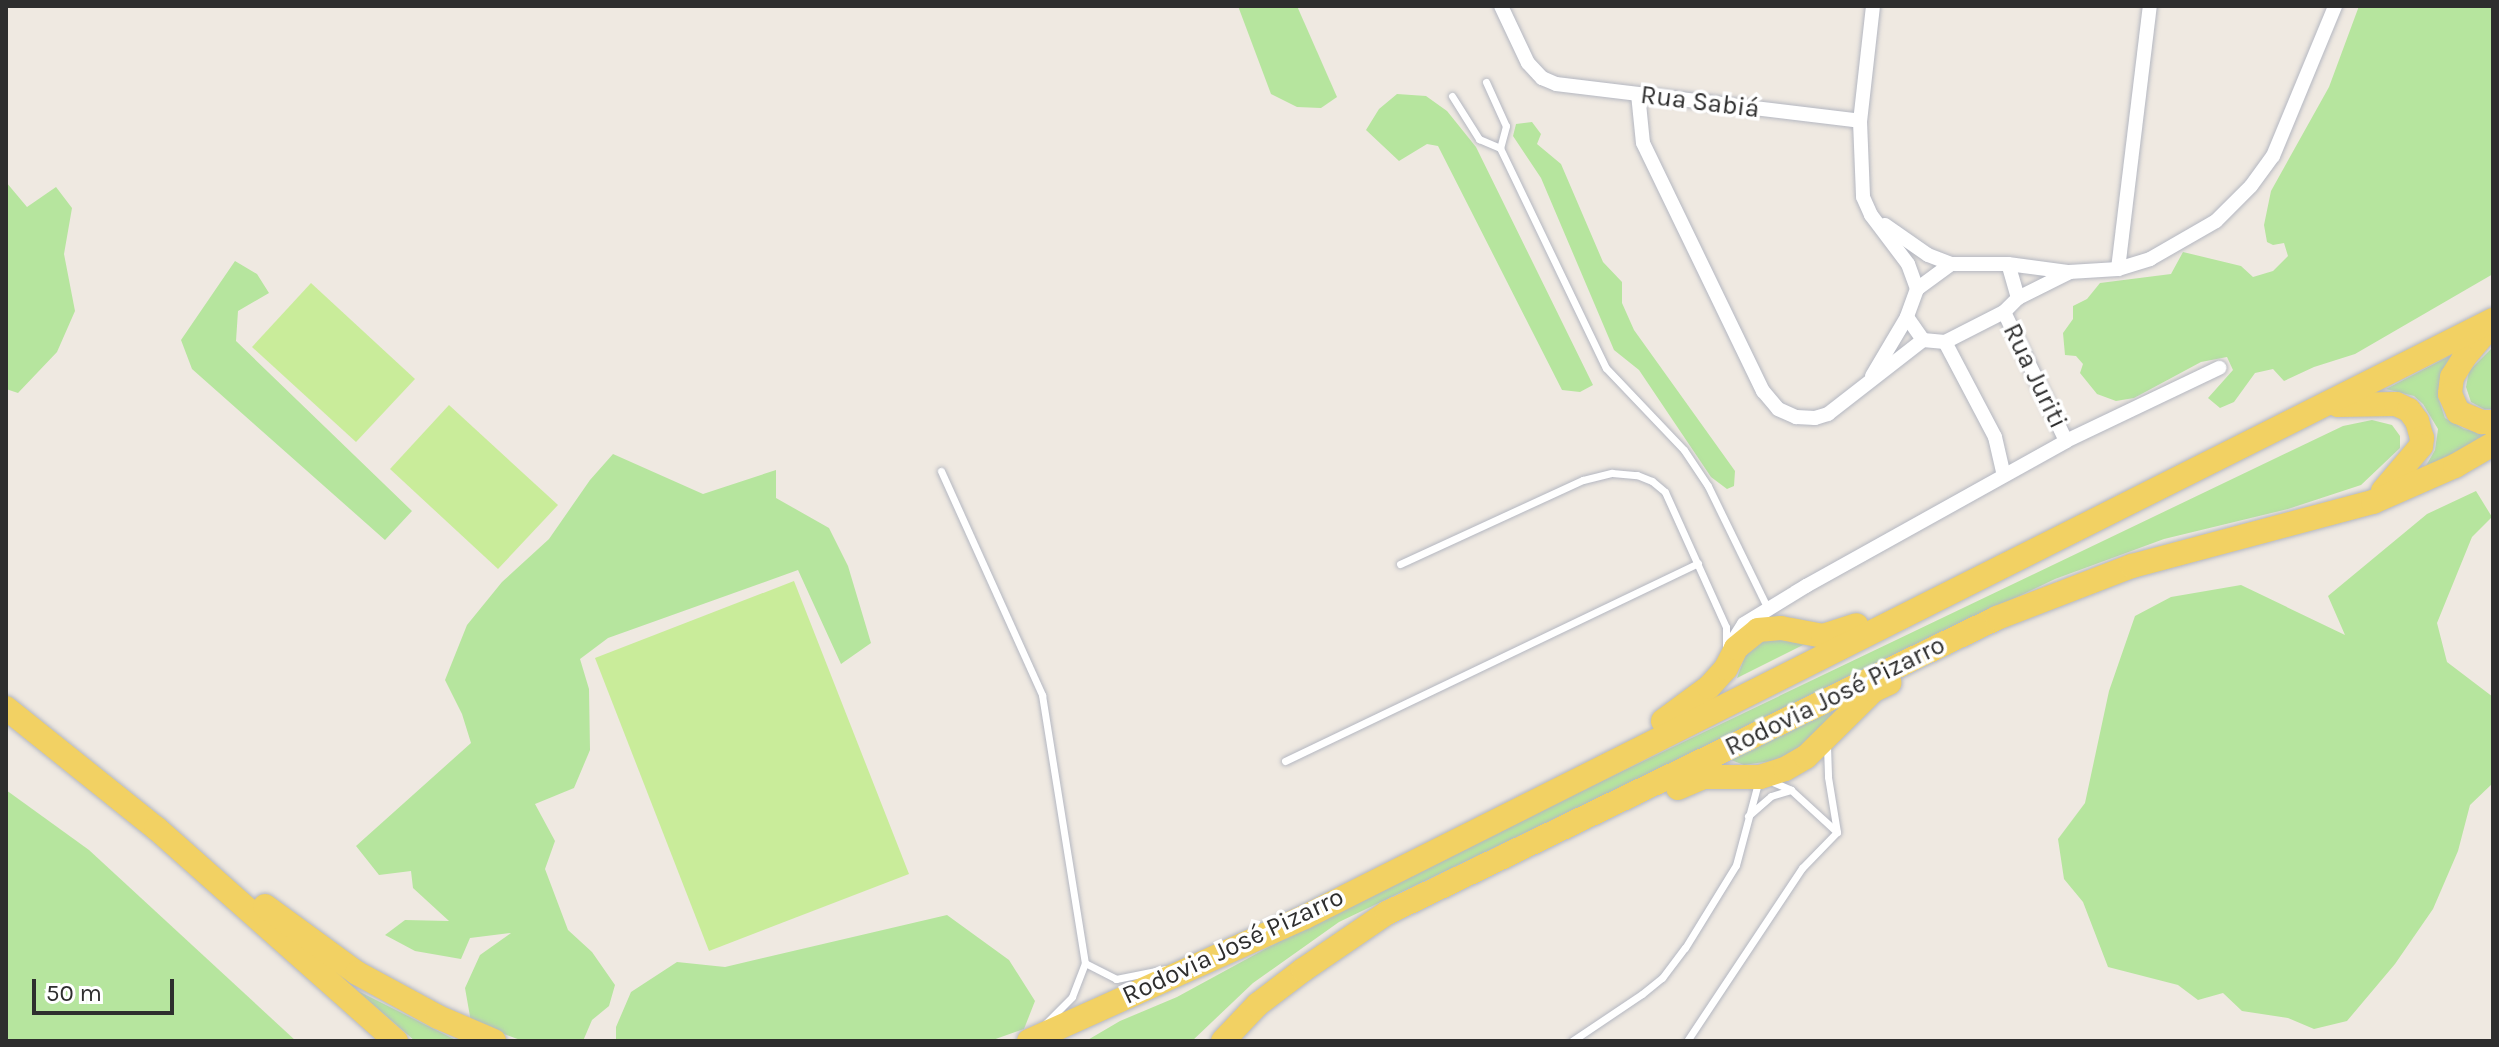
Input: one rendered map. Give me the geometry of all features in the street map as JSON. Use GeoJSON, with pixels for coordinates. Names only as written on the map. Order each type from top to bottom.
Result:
{"type":"FeatureCollection","features":[{"type":"Feature","properties":{"kind":"main road"},"geometry":{"type":"LineString","coordinates":[[1600,767],[2493,322]]}},
{"type":"Feature","properties":{"kind":"main road"},"geometry":{"type":"LineString","coordinates":[[2493,322],[2452,377],[2450,394],[2458,412],[2482,422],[2493,422]]}},
{"type":"Feature","properties":{"kind":"main road"},"geometry":{"type":"LineString","coordinates":[[2323,407],[2396,404],[2409,410],[2417,421],[2421,430],[2421,446],[2405,469],[2373,502]]}},
{"type":"Feature","properties":{"kind":"main road","name":"Rodovia José Pizarro"},"geometry":{"type":"LineString","coordinates":[[1223,1038],[1303,970],[1387,913],[1997,618],[2132,566],[2373,502],[2455,466],[2493,444]]}},
{"type":"Feature","properties":{"kind":"main road"},"geometry":{"type":"LineString","coordinates":[[1600,767],[1638,735],[1682,710],[1726,668],[1744,639],[1774,618],[1823,636],[1978,578]]}},
{"type":"Feature","properties":{"kind":"main road"},"geometry":{"type":"LineString","coordinates":[[1589,816],[1628,811],[1704,777],[1760,777],[1806,757],[1874,690],[1915,670],[1997,618]]}},
{"type":"Feature","properties":{"kind":"main road"},"geometry":{"type":"LineString","coordinates":[[6,708],[156,828],[357,973],[438,1017],[494,1041]]}},
{"type":"Feature","properties":{"kind":"main road","name":"Rodovia José Pizarro"},"geometry":{"type":"LineString","coordinates":[[1029,1041],[1305,917],[1600,767]]}},
{"type":"Feature","properties":{"kind":"main road"},"geometry":{"type":"LineString","coordinates":[[156,828],[396,1041]]}},
{"type":"Feature","properties":{"kind":"main road"},"geometry":{"type":"LineString","coordinates":[[1065,1041],[1081,1029],[1146,1000],[1177,974]]}},
{"type":"Feature","properties":{"kind":"street","name":"Rua Sabiá"},"geometry":{"type":"LineString","coordinates":[[1501,6],[1528,63],[1542,78],[1556,84],[1860,121]]}},
{"type":"Feature","properties":{"kind":"street"},"geometry":{"type":"LineString","coordinates":[[1873,6],[1860,121],[1863,197],[1871,215],[1908,264],[1917,289]]}},
{"type":"Feature","properties":{"kind":"street"},"geometry":{"type":"LineString","coordinates":[[2118,269],[2150,6]]}},
{"type":"Feature","properties":{"kind":"street"},"geometry":{"type":"LineString","coordinates":[[1871,215],[1928,255],[1951,264],[2008,264],[2069,272],[2118,269],[2150,259],[2216,221],[2251,186],[2273,156],[2297,107],[2335,6]]}},
{"type":"Feature","properties":{"kind":"street"},"geometry":{"type":"LineString","coordinates":[[1638,94],[1643,143],[1763,391],[1778,409],[1796,417],[1815,418],[1828,414],[1923,340],[1945,342],[2004,312],[2018,298],[2069,272]]}},
{"type":"Feature","properties":{"kind":"street"},"geometry":{"type":"LineString","coordinates":[[1867,383],[1907,317],[1917,289],[1951,264]]}},
{"type":"Feature","properties":{"kind":"street"},"geometry":{"type":"LineString","coordinates":[[2008,264],[2018,298]]}},
{"type":"Feature","properties":{"kind":"street","name":"Rua Juriti"},"geometry":{"type":"LineString","coordinates":[[2004,312],[2066,441]]}},
{"type":"Feature","properties":{"kind":"street"},"geometry":{"type":"LineString","coordinates":[[1907,317],[1923,340]]}},
{"type":"Feature","properties":{"kind":"street"},"geometry":{"type":"LineString","coordinates":[[1945,342],[1995,437],[2004,475]]}},
{"type":"Feature","properties":{"kind":"street"},"geometry":{"type":"LineString","coordinates":[[1744,624],[1763,623],[1774,618],[2004,475],[2066,441],[2219,368]]}},
{"type":"Feature","properties":{"kind":"street"},"geometry":{"type":"LineString","coordinates":[[1726,668],[1733,640],[1744,624],[1774,618]]}},
{"type":"Feature","properties":{"kind":"lane"},"geometry":{"type":"LineString","coordinates":[[1486,82],[1506,126],[1500,148],[1606,368],[1684,450],[1708,486],[1774,618]]}},
{"type":"Feature","properties":{"kind":"lane"},"geometry":{"type":"LineString","coordinates":[[1452,96],[1479,139],[1500,148]]}},
{"type":"Feature","properties":{"kind":"lane"},"geometry":{"type":"LineString","coordinates":[[941,471],[1042,695],[1085,963],[1072,997],[1029,1041]]}},
{"type":"Feature","properties":{"kind":"lane"},"geometry":{"type":"LineString","coordinates":[[1400,564],[1583,480],[1612,473],[1637,475],[1652,481],[1665,492],[1698,563],[1726,627],[1726,668]]}},
{"type":"Feature","properties":{"kind":"lane"},"geometry":{"type":"LineString","coordinates":[[1285,761],[1698,563]]}},
{"type":"Feature","properties":{"kind":"lane"},"geometry":{"type":"LineString","coordinates":[[1726,627],[1744,624]]}},
{"type":"Feature","properties":{"kind":"lane"},"geometry":{"type":"LineString","coordinates":[[1827,739],[1828,777],[1837,832]]}},
{"type":"Feature","properties":{"kind":"lane"},"geometry":{"type":"LineString","coordinates":[[1572,1041],[1642,994],[1669,968],[1736,865],[1760,777],[1791,790],[1837,832]]}},
{"type":"Feature","properties":{"kind":"lane"},"geometry":{"type":"LineString","coordinates":[[1747,817],[1771,796],[1791,790]]}},
{"type":"Feature","properties":{"kind":"lane"},"geometry":{"type":"LineString","coordinates":[[1687,1041],[1802,868],[1837,832]]}},
{"type":"Feature","properties":{"kind":"lane"},"geometry":{"type":"LineString","coordinates":[[1085,963],[1116,979],[1208,960]]}},
{"type":"Feature","properties":{"kind":"green space"},"geometry":{"type":"Polygon","coordinates":[[[1238,6],[1297,6],[1337,97],[1321,108],[1297,107],[1271,94],[1238,6]]]}},
{"type":"Feature","properties":{"kind":"green space"},"geometry":{"type":"Polygon","coordinates":[[[2359,6],[2493,6],[2493,274],[2355,354],[2314,367],[2284,381],[2273,369],[2255,373],[2234,402],[2220,408],[2208,398],[2233,370],[2227,357],[2201,362],[2134,398],[2116,401],[2097,394],[2080,373],[2083,364],[2076,356],[2065,355],[2063,333],[2073,319],[2073,306],[2087,299],[2100,283],[2171,274],[2183,252],[2241,266],[2253,277],[2273,271],[2288,256],[2284,243],[2273,245],[2267,242],[2264,225],[2271,191],[2329,87],[2359,6]]]}},
{"type":"Feature","properties":{"kind":"green space"},"geometry":{"type":"Polygon","coordinates":[[[1397,94],[1426,96],[1447,111],[1476,147],[1593,385],[1580,392],[1562,390],[1438,146],[1427,144],[1399,161],[1366,130],[1379,109],[1397,94]]]}},
{"type":"Feature","properties":{"kind":"green space"},"geometry":{"type":"Polygon","coordinates":[[[1532,122],[1541,134],[1537,144],[1561,164],[1603,262],[1622,282],[1622,303],[1634,330],[1735,471],[1734,486],[1727,489],[1711,477],[1639,370],[1614,350],[1541,178],[1513,136],[1516,124],[1532,122]]]}},
{"type":"Feature","properties":{"kind":"green space"},"geometry":{"type":"Polygon","coordinates":[[[6,182],[27,207],[56,187],[72,208],[64,254],[75,311],[57,352],[18,393],[6,389],[6,182]]]}},
{"type":"Feature","properties":{"kind":"green space"},"geometry":{"type":"Polygon","coordinates":[[[235,261],[257,274],[269,293],[238,311],[236,341],[412,511],[385,540],[192,369],[181,340],[235,261]]]}},
{"type":"Feature","properties":{"kind":"green space"},"geometry":{"type":"Polygon","coordinates":[[[311,283],[415,379],[356,442],[252,347],[311,283]]]}},
{"type":"Feature","properties":{"kind":"green space"},"geometry":{"type":"Polygon","coordinates":[[[2493,347],[2493,409],[2484,409],[2471,402],[2466,387],[2469,371],[2493,347]]]}},
{"type":"Feature","properties":{"kind":"green space"},"geometry":{"type":"Polygon","coordinates":[[[2459,351],[2440,380],[2438,397],[2445,418],[2464,429],[2493,436],[2423,471],[2435,450],[2438,429],[2423,404],[2414,396],[2386,389],[2459,351]]]}},
{"type":"Feature","properties":{"kind":"green space"},"geometry":{"type":"Polygon","coordinates":[[[449,405],[558,505],[498,569],[390,469],[449,405]]]}},
{"type":"Feature","properties":{"kind":"green space"},"geometry":{"type":"Polygon","coordinates":[[[2372,420],[2392,425],[2400,436],[2400,448],[2361,485],[2288,509],[2164,539],[2055,579],[1339,922],[1253,983],[1192,1041],[1086,1041],[1120,1021],[1177,997],[1370,892],[2343,426],[2372,420]]]}},
{"type":"Feature","properties":{"kind":"green space"},"geometry":{"type":"Polygon","coordinates":[[[613,454],[703,494],[776,470],[776,498],[829,528],[848,566],[871,643],[841,664],[798,570],[608,638],[580,659],[589,689],[590,750],[574,788],[535,804],[555,841],[545,869],[568,930],[592,952],[615,985],[609,1006],[592,1020],[583,1041],[523,1041],[471,1022],[465,988],[480,955],[511,933],[470,938],[461,959],[415,951],[385,935],[405,920],[449,921],[413,888],[411,871],[379,875],[356,846],[471,743],[462,714],[445,680],[467,625],[502,582],[549,539],[590,480],[613,454]]]}},
{"type":"Feature","properties":{"kind":"green space"},"geometry":{"type":"Polygon","coordinates":[[[2476,491],[2492,517],[2472,537],[2437,623],[2447,662],[2493,697],[2493,783],[2470,805],[2458,851],[2433,909],[2395,964],[2347,1021],[2314,1029],[2288,1018],[2242,1011],[2223,993],[2198,1000],[2178,985],[2108,967],[2083,902],[2064,879],[2058,839],[2085,803],[2109,691],[2135,616],[2171,597],[2241,585],[2345,635],[2328,596],[2427,514],[2476,491]]]}},
{"type":"Feature","properties":{"kind":"green space"},"geometry":{"type":"Polygon","coordinates":[[[794,581],[909,874],[709,951],[595,658],[794,581]]]}},
{"type":"Feature","properties":{"kind":"green space"},"geometry":{"type":"Polygon","coordinates":[[[1768,635],[1805,644],[1737,678],[1745,656],[1768,635]]]}},
{"type":"Feature","properties":{"kind":"green space"},"geometry":{"type":"Polygon","coordinates":[[[1841,706],[1823,728],[1785,759],[1744,765],[1731,760],[1841,706]]]}},
{"type":"Feature","properties":{"kind":"green space"},"geometry":{"type":"Polygon","coordinates":[[[6,790],[89,850],[296,1041],[6,1041],[6,790]]]}},
{"type":"Feature","properties":{"kind":"green space"},"geometry":{"type":"Polygon","coordinates":[[[947,915],[1009,960],[1035,1001],[1024,1029],[990,1041],[616,1041],[616,1027],[631,992],[677,962],[725,967],[947,915]]]}},
{"type":"Feature","properties":{"kind":"green space"},"geometry":{"type":"Polygon","coordinates":[[[356,990],[456,1040],[460,1041],[415,1041],[356,990]]]}}]}
